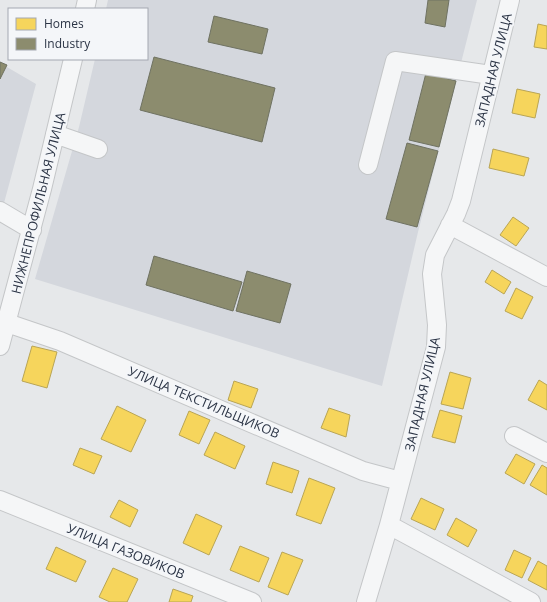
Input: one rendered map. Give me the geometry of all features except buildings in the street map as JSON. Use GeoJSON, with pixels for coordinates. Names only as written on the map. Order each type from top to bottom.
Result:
{"type":"FeatureCollection","features":[{"type":"Feature","properties":{"kind":"street","name":"ЗАПАДНАЯ УЛИЦА"},"geometry":{"type":"LineString","coordinates":[[366,602],[389,525],[436,347],[437,326],[432,274],[436,255],[461,201],[510,0]]}},
{"type":"Feature","properties":{"kind":"street","name":"НИЖНЕПРОФИЛЬНАЯ УЛИЦА"},"geometry":{"type":"LineString","coordinates":[[0,346],[32,230],[73,60]]}},
{"type":"Feature","properties":{"kind":"street"},"geometry":{"type":"LineString","coordinates":[[368,165],[395,61],[491,75]]}},
{"type":"Feature","properties":{"kind":"street"},"geometry":{"type":"LineString","coordinates":[[55,134],[98,149]]}},
{"type":"Feature","properties":{"kind":"street"},"geometry":{"type":"LineString","coordinates":[[0,211],[32,230]]}},
{"type":"Feature","properties":{"kind":"street"},"geometry":{"type":"LineString","coordinates":[[450,225],[547,277]]}},
{"type":"Feature","properties":{"kind":"street","name":"УЛИЦА ТЕКСТИЛЬЩИКОВ"},"geometry":{"type":"LineString","coordinates":[[7,323],[60,341],[363,471],[400,481]]}},
{"type":"Feature","properties":{"kind":"street"},"geometry":{"type":"LineString","coordinates":[[514,436],[547,453]]}},
{"type":"Feature","properties":{"kind":"street","name":"УЛИЦА ГАЗОВИКОВ"},"geometry":{"type":"LineString","coordinates":[[0,500],[252,602]]}},
{"type":"Feature","properties":{"kind":"street"},"geometry":{"type":"LineString","coordinates":[[389,525],[531,602]]}},
{"type":"Feature","properties":{"kind":"shaded area"},"geometry":{"type":"Polygon","coordinates":[[[108,0],[477,0],[418,232],[382,386],[35,279],[79,127],[95,60],[148,60],[148,8],[106,8],[108,0]]]}},
{"type":"Feature","properties":{"kind":"shaded area"},"geometry":{"type":"Polygon","coordinates":[[[0,63],[36,84],[0,218],[0,63]]]}}]}
